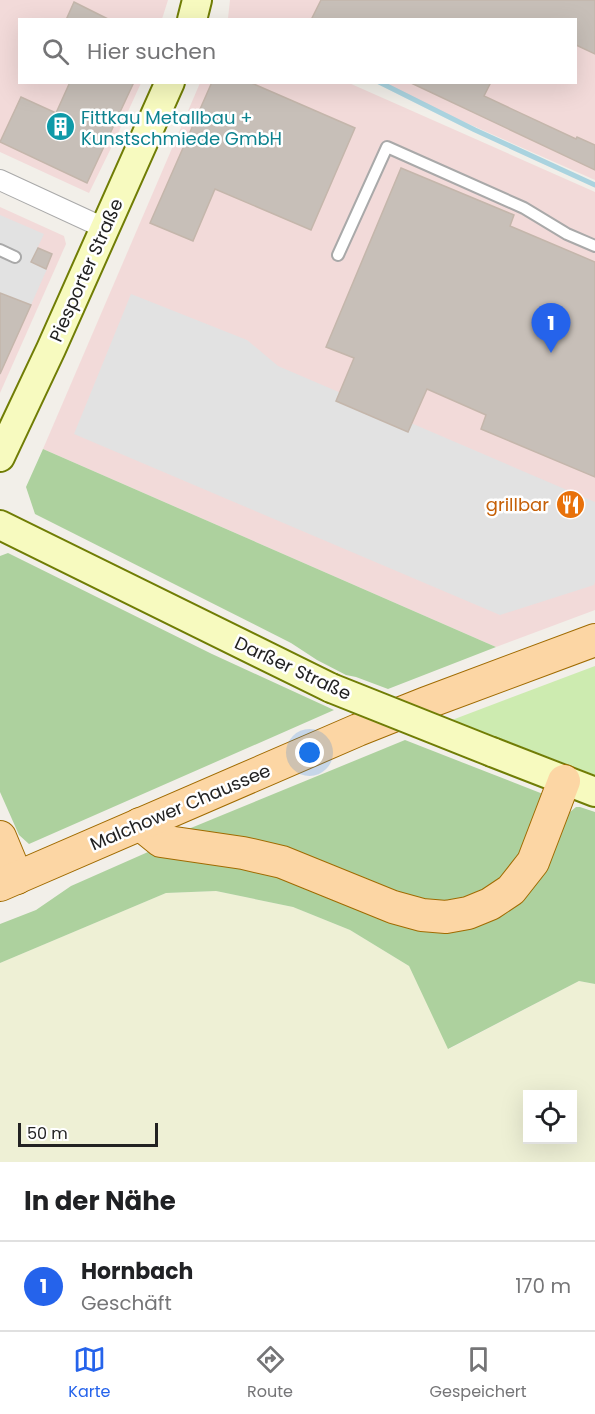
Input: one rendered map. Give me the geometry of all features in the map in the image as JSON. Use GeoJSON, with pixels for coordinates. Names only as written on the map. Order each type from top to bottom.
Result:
{"type":"FeatureCollection","features":[{"type":"Feature","properties":{"kind":"main road"},"geometry":{"type":"LineString","coordinates":[[192,18],[197,0]]}},
{"type":"Feature","properties":{"kind":"main road","name":"Piesporter Straße"},"geometry":{"type":"LineString","coordinates":[[0,457],[169,84]]}},
{"type":"Feature","properties":{"kind":"main road","name":"Darßer Straße"},"geometry":{"type":"LineString","coordinates":[[0,525],[331,688],[595,792]]}},
{"type":"Feature","properties":{"kind":"main road","name":"Malchower Chaussee"},"geometry":{"type":"LineString","coordinates":[[8,881],[358,730],[595,640]]}},
{"type":"Feature","properties":{"kind":"main road"},"geometry":{"type":"LineString","coordinates":[[140,824],[161,841],[243,853],[282,862],[393,907],[422,915],[446,917],[468,913],[490,904],[511,890],[532,862],[564,781]]}},
{"type":"Feature","properties":{"kind":"main road"},"geometry":{"type":"LineString","coordinates":[[0,837],[8,881]]}},
{"type":"Feature","properties":{"kind":"street"},"geometry":{"type":"LineString","coordinates":[[0,180],[104,228]]}},
{"type":"Feature","properties":{"kind":"lane"},"geometry":{"type":"LineString","coordinates":[[338,255],[387,147],[524,208],[567,234],[595,246]]}},
{"type":"Feature","properties":{"kind":"lane"},"geometry":{"type":"LineString","coordinates":[[0,250],[15,257]]}},
{"type":"Feature","properties":{"kind":"shaded area"},"geometry":{"type":"Polygon","coordinates":[[[0,0],[168,0],[162,18],[18,18],[18,84],[141,84],[89,193],[0,152],[0,0]]]}},
{"type":"Feature","properties":{"kind":"shaded area"},"geometry":{"type":"Polygon","coordinates":[[[230,0],[595,0],[595,180],[378,84],[577,84],[577,18],[228,18],[230,0]]]}},
{"type":"Feature","properties":{"kind":"shaded area"},"geometry":{"type":"Polygon","coordinates":[[[200,84],[351,84],[595,192],[595,610],[496,647],[43,449],[200,84]]]}},
{"type":"Feature","properties":{"kind":"shaded area"},"geometry":{"type":"Polygon","coordinates":[[[0,207],[64,236],[66,244],[0,393],[0,207]]]}},
{"type":"Feature","properties":{"kind":"shaded area"},"geometry":{"type":"Polygon","coordinates":[[[0,215],[44,234],[31,262],[47,269],[31,305],[0,293],[0,215]]]}},
{"type":"Feature","properties":{"kind":"shaded area"},"geometry":{"type":"Polygon","coordinates":[[[131,294],[247,340],[278,366],[595,502],[594,585],[500,615],[74,434],[131,294]]]}},
{"type":"Feature","properties":{"kind":"green space"},"geometry":{"type":"Polygon","coordinates":[[[43,449],[496,647],[388,689],[346,675],[291,643],[35,514],[26,487],[43,449]]]}},
{"type":"Feature","properties":{"kind":"green space"},"geometry":{"type":"Polygon","coordinates":[[[8,553],[212,654],[334,710],[29,844],[19,835],[0,792],[0,556],[8,553]]]}},
{"type":"Feature","properties":{"kind":"green space"},"geometry":{"type":"Polygon","coordinates":[[[595,666],[595,775],[452,720],[595,666]]]}},
{"type":"Feature","properties":{"kind":"green space"},"geometry":{"type":"Polygon","coordinates":[[[405,740],[543,794],[525,855],[488,892],[435,906],[186,830],[405,740]]]}},
{"type":"Feature","properties":{"kind":"green space"},"geometry":{"type":"Polygon","coordinates":[[[576,807],[595,812],[595,984],[579,981],[448,1049],[409,966],[350,930],[293,907],[216,891],[166,893],[0,963],[0,924],[36,910],[71,886],[148,852],[222,861],[466,927],[564,817],[576,807]]]}},
{"type":"Feature","properties":{"kind":"green space"},"geometry":{"type":"Polygon","coordinates":[[[216,891],[293,907],[350,930],[409,966],[449,1049],[579,981],[595,984],[595,1162],[0,1162],[0,963],[166,893],[216,891]]]}},
{"type":"Feature","properties":{"kind":"building"},"geometry":{"type":"Polygon","coordinates":[[[321,0],[595,0],[595,54],[577,45],[577,18],[312,18],[321,0]]]}},
{"type":"Feature","properties":{"kind":"building"},"geometry":{"type":"Polygon","coordinates":[[[74,2],[106,18],[67,18],[74,2]]]}},
{"type":"Feature","properties":{"kind":"building","name":"Fittkau Metallbau + Kunstschmiede GmbH"},"geometry":{"type":"Polygon","coordinates":[[[69,84],[133,84],[87,183],[0,142],[21,97],[56,113],[69,84]]]}},
{"type":"Feature","properties":{"kind":"building"},"geometry":{"type":"Polygon","coordinates":[[[211,84],[254,84],[355,128],[311,230],[215,189],[193,241],[150,223],[211,84]]]}},
{"type":"Feature","properties":{"kind":"building"},"geometry":{"type":"Polygon","coordinates":[[[413,84],[490,84],[484,96],[576,139],[577,137],[595,145],[595,170],[413,84]]]}},
{"type":"Feature","properties":{"kind":"building"},"geometry":{"type":"Polygon","coordinates":[[[401,168],[514,215],[510,226],[595,262],[595,477],[481,429],[486,415],[427,389],[408,432],[336,401],[354,358],[326,347],[401,168]]]}},
{"type":"Feature","properties":{"kind":"building"},"geometry":{"type":"Polygon","coordinates":[[[38,248],[52,254],[46,269],[31,262],[38,248]]]}},
{"type":"Feature","properties":{"kind":"building"},"geometry":{"type":"Polygon","coordinates":[[[0,293],[31,305],[0,374],[0,293]]]}},
{"type":"Feature","properties":{"kind":"waterway"},"geometry":{"type":"LineString","coordinates":[[383,84],[475,130],[595,185]]}},
{"type":"Feature","properties":{"kind":"place","name":"Fittkau Metallbau + Kunstschmiede GmbH"},"geometry":{"type":"Point","coordinates":[60,127]}},
{"type":"Feature","properties":{"kind":"place","name":"Hornbach"},"geometry":{"type":"Point","coordinates":[551,353]}},
{"type":"Feature","properties":{"kind":"place","name":"grillbar"},"geometry":{"type":"Point","coordinates":[570,504]}}]}
